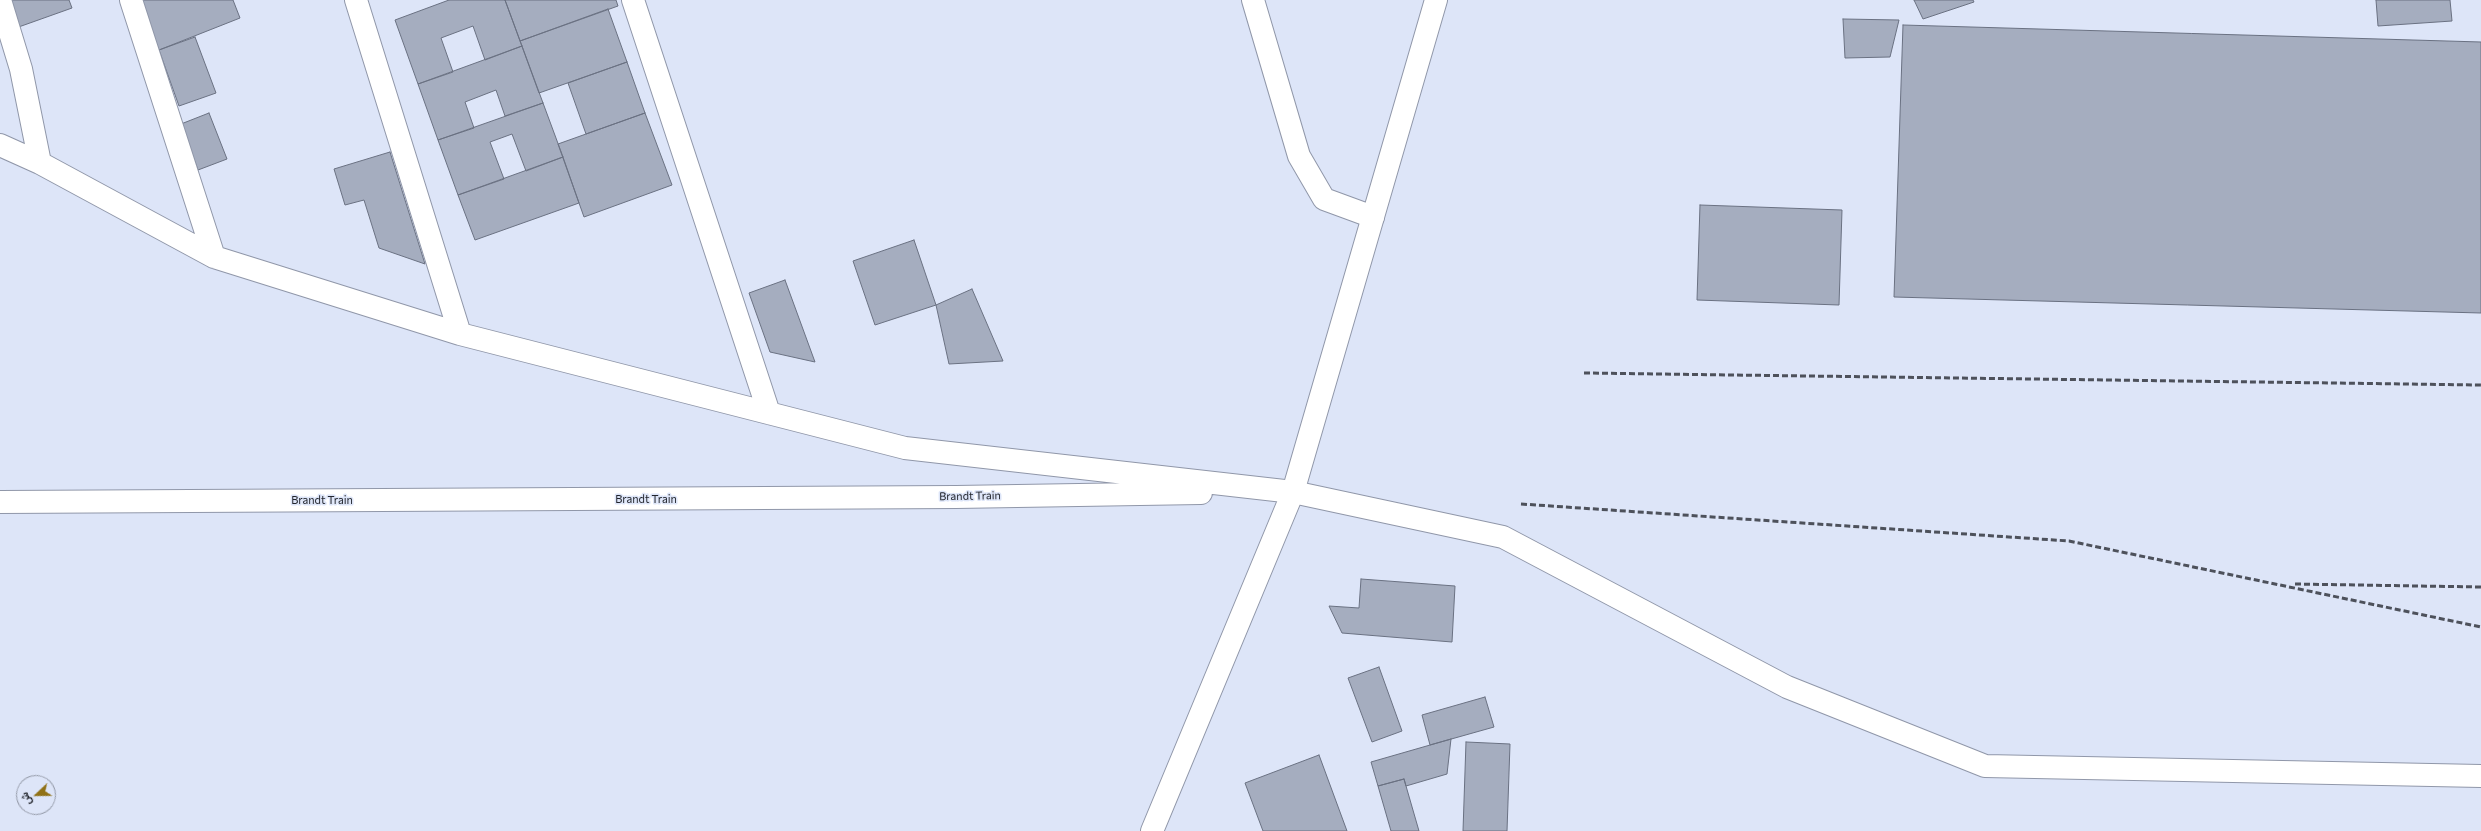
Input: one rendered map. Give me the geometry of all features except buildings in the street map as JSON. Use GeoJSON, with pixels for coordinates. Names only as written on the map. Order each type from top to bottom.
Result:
{"type":"FeatureCollection","features":[{"type":"Feature","properties":{"kind":"street"},"geometry":{"type":"LineString","coordinates":[[0,0],[21,69],[40,163]]}},
{"type":"Feature","properties":{"kind":"street"},"geometry":{"type":"LineString","coordinates":[[131,0],[214,257]]}},
{"type":"Feature","properties":{"kind":"street"},"geometry":{"type":"LineString","coordinates":[[356,0],[460,334]]}},
{"type":"Feature","properties":{"kind":"street"},"geometry":{"type":"LineString","coordinates":[[633,0],[769,413]]}},
{"type":"Feature","properties":{"kind":"street"},"geometry":{"type":"LineString","coordinates":[[1253,0],[1299,156],[1324,199],[1373,217]]}},
{"type":"Feature","properties":{"kind":"street"},"geometry":{"type":"LineString","coordinates":[[1152,831],[1293,492],[1436,0]]}},
{"type":"Feature","properties":{"kind":"street"},"geometry":{"type":"LineString","coordinates":[[0,145],[40,163],[214,257],[460,334],[905,448],[1293,492],[1503,537],[1788,687],[1985,766],[2481,776]]}},
{"type":"Feature","properties":{"kind":"street","name":"Brandt Train"},"geometry":{"type":"LineString","coordinates":[[0,502],[956,497],[1293,492]]}},
{"type":"Feature","properties":{"kind":"railway"},"geometry":{"type":"LineString","coordinates":[[1584,373],[2481,385]]}},
{"type":"Feature","properties":{"kind":"railway"},"geometry":{"type":"LineString","coordinates":[[1521,504],[2069,541],[2481,627]]}},
{"type":"Feature","properties":{"kind":"railway"},"geometry":{"type":"LineString","coordinates":[[2295,584],[2481,587]]}}]}
